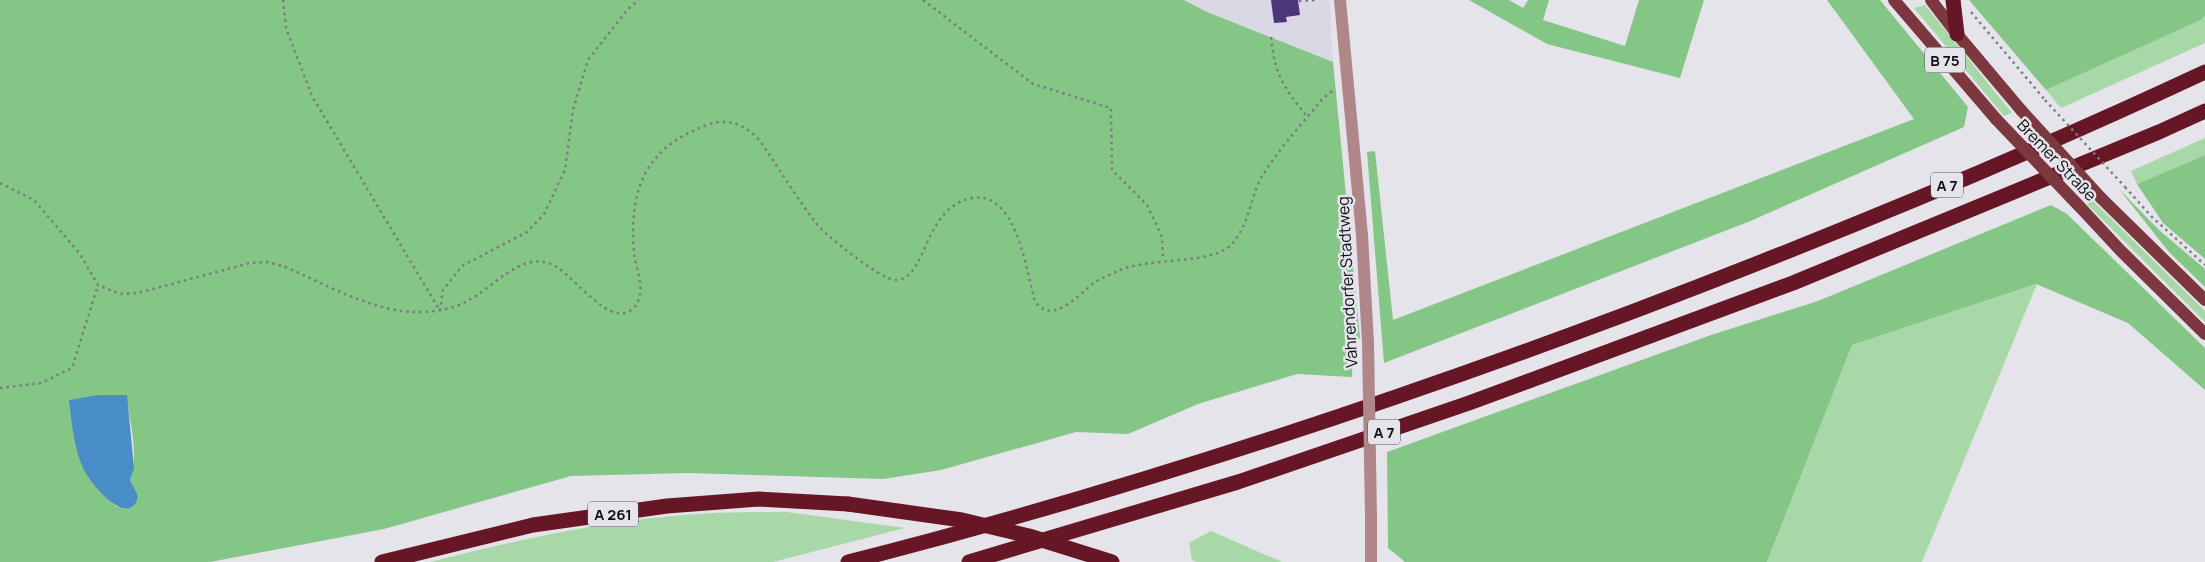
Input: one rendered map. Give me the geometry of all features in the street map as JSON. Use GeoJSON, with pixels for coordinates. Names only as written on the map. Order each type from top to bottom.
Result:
{"type":"FeatureCollection","features":[{"type":"Feature","properties":{"kind":"highway"},"geometry":{"type":"LineString","coordinates":[[1953,0],[1957,34]]}},
{"type":"Feature","properties":{"kind":"highway"},"geometry":{"type":"LineString","coordinates":[[2146,100],[2205,62]]}},
{"type":"Feature","properties":{"kind":"highway","name":"A 7"},"geometry":{"type":"LineString","coordinates":[[848,562],[1041,511],[1215,458],[1487,365],[1747,268],[2146,100],[2205,72]]}},
{"type":"Feature","properties":{"kind":"highway","name":"A 7"},"geometry":{"type":"LineString","coordinates":[[969,562],[1238,482],[1469,403],[1784,287],[2159,132],[2205,111]]}},
{"type":"Feature","properties":{"kind":"highway"},"geometry":{"type":"LineString","coordinates":[[2159,132],[2205,119]]}},
{"type":"Feature","properties":{"kind":"highway","name":"A 261"},"geometry":{"type":"LineString","coordinates":[[382,562],[533,525],[666,506],[759,498],[848,504],[962,520],[1029,536],[1112,562]]}},
{"type":"Feature","properties":{"kind":"main road","name":"Bremer Straße"},"geometry":{"type":"LineString","coordinates":[[1894,0],[1996,120],[2120,250],[2205,334]]}},
{"type":"Feature","properties":{"kind":"main road","name":"Bremer Straße"},"geometry":{"type":"LineString","coordinates":[[1931,0],[2021,110],[2101,198],[2205,300]]}},
{"type":"Feature","properties":{"kind":"street","name":"Vahrendorfer Stadtweg"},"geometry":{"type":"LineString","coordinates":[[1340,0],[1362,235],[1368,343],[1371,562]]}},
{"type":"Feature","properties":{"kind":"path"},"geometry":{"type":"LineString","coordinates":[[283,0],[286,28],[312,96],[440,310]]}},
{"type":"Feature","properties":{"kind":"path"},"geometry":{"type":"LineString","coordinates":[[440,310],[443,290],[462,266],[527,232],[544,214],[565,170],[573,110],[588,60],[628,8],[639,0]]}},
{"type":"Feature","properties":{"kind":"path"},"geometry":{"type":"LineString","coordinates":[[922,0],[1033,84],[1112,108],[1112,170],[1147,205],[1162,237],[1163,261]]}},
{"type":"Feature","properties":{"kind":"path"},"geometry":{"type":"LineString","coordinates":[[1299,2],[1318,0]]}},
{"type":"Feature","properties":{"kind":"path"},"geometry":{"type":"LineString","coordinates":[[1969,10],[2045,100],[2152,217],[2205,265]]}},
{"type":"Feature","properties":{"kind":"path"},"geometry":{"type":"LineString","coordinates":[[1271,37],[1274,61],[1284,87],[1308,118]]}},
{"type":"Feature","properties":{"kind":"path"},"geometry":{"type":"LineString","coordinates":[[0,183],[34,200],[80,254],[98,285],[120,294],[138,293],[250,263],[267,262],[283,266],[378,306],[406,311],[440,310],[468,301],[505,275],[523,265],[538,261],[549,263],[566,272],[594,300],[614,313],[624,314],[632,309],[641,292],[634,255],[633,229],[634,205],[641,181],[654,160],[673,142],[694,130],[710,124],[737,123],[750,131],[760,141],[818,225],[872,270],[886,277],[896,280],[906,276],[916,268],[938,220],[949,209],[964,200],[979,197],[991,200],[1002,208],[1023,249],[1035,301],[1045,311],[1060,309],[1098,281],[1121,270],[1222,252],[1240,234],[1264,174],[1308,118],[1334,89],[1348,85]]}},
{"type":"Feature","properties":{"kind":"path"},"geometry":{"type":"LineString","coordinates":[[0,388],[41,383],[72,368],[98,285]]}},
{"type":"Feature","properties":{"kind":"shaded area"},"geometry":{"type":"Polygon","coordinates":[[[1184,0],[1330,0],[1333,62],[1207,12],[1184,0]]]}},
{"type":"Feature","properties":{"kind":"green space"},"geometry":{"type":"Polygon","coordinates":[[[0,0],[1184,0],[1207,12],[1333,62],[1360,338],[1353,344],[1352,377],[1297,374],[1198,404],[1128,434],[1076,432],[941,470],[883,479],[688,473],[571,476],[384,529],[210,562],[0,562],[0,0]],[[126,395],[96,487],[116,506],[125,509],[137,495],[130,480],[133,470],[134,449],[126,395]]]}},
{"type":"Feature","properties":{"kind":"green space"},"geometry":{"type":"Polygon","coordinates":[[[1469,0],[1509,0],[1523,8],[1528,0],[1549,0],[1543,20],[1625,46],[1639,0],[1704,0],[1680,78],[1547,44],[1469,0]]]}},
{"type":"Feature","properties":{"kind":"green space"},"geometry":{"type":"Polygon","coordinates":[[[1827,0],[1880,0],[1968,107],[1964,127],[1748,222],[1384,363],[1367,152],[1375,151],[1393,320],[1914,119],[1827,0]]]}},
{"type":"Feature","properties":{"kind":"green space"},"geometry":{"type":"Polygon","coordinates":[[[1969,0],[2205,0],[2205,16],[2201,20],[2046,90],[1969,0]]]}},
{"type":"Feature","properties":{"kind":"green space"},"geometry":{"type":"Polygon","coordinates":[[[1925,5],[2012,113],[2004,116],[1914,8],[1925,5]]]}},
{"type":"Feature","properties":{"kind":"green space"},"geometry":{"type":"Polygon","coordinates":[[[2205,16],[2205,43],[2061,108],[2046,90],[2201,20],[2205,16]]]}},
{"type":"Feature","properties":{"kind":"green space"},"geometry":{"type":"Polygon","coordinates":[[[2205,138],[2205,155],[2137,184],[2131,171],[2205,138]]]}},
{"type":"Feature","properties":{"kind":"green space"},"geometry":{"type":"Polygon","coordinates":[[[2205,155],[2205,259],[2163,223],[2137,184],[2205,155]]]}},
{"type":"Feature","properties":{"kind":"green space"},"geometry":{"type":"Polygon","coordinates":[[[2119,189],[2159,230],[2205,269],[2205,287],[2169,252],[2119,189]]]}},
{"type":"Feature","properties":{"kind":"green space"},"geometry":{"type":"Polygon","coordinates":[[[2093,201],[2205,311],[2205,322],[2087,204],[2093,201]]]}},
{"type":"Feature","properties":{"kind":"green space"},"geometry":{"type":"Polygon","coordinates":[[[2051,205],[2067,214],[2205,348],[2205,390],[2128,323],[2036,284],[1852,345],[1767,562],[1405,562],[1388,548],[1387,452],[1711,335],[1818,301],[2051,205]]]}},
{"type":"Feature","properties":{"kind":"green space"},"geometry":{"type":"Polygon","coordinates":[[[2037,284],[1922,562],[1767,562],[1852,345],[2037,284]]]}},
{"type":"Feature","properties":{"kind":"green space"},"geometry":{"type":"Polygon","coordinates":[[[787,512],[905,528],[773,562],[430,562],[520,541],[612,523],[701,514],[787,512]]]}},
{"type":"Feature","properties":{"kind":"green space"},"geometry":{"type":"Polygon","coordinates":[[[1211,531],[1282,562],[1197,562],[1192,560],[1189,543],[1211,531]]]}},
{"type":"Feature","properties":{"kind":"water"},"geometry":{"type":"Polygon","coordinates":[[[99,395],[127,395],[134,468],[130,480],[137,497],[135,504],[128,508],[122,508],[115,504],[100,492],[85,472],[76,446],[69,400],[99,395]]]}},
{"type":"Feature","properties":{"kind":"building"},"geometry":{"type":"Polygon","coordinates":[[[1271,0],[1298,0],[1300,15],[1286,17],[1287,22],[1274,23],[1271,0]]]}}]}
